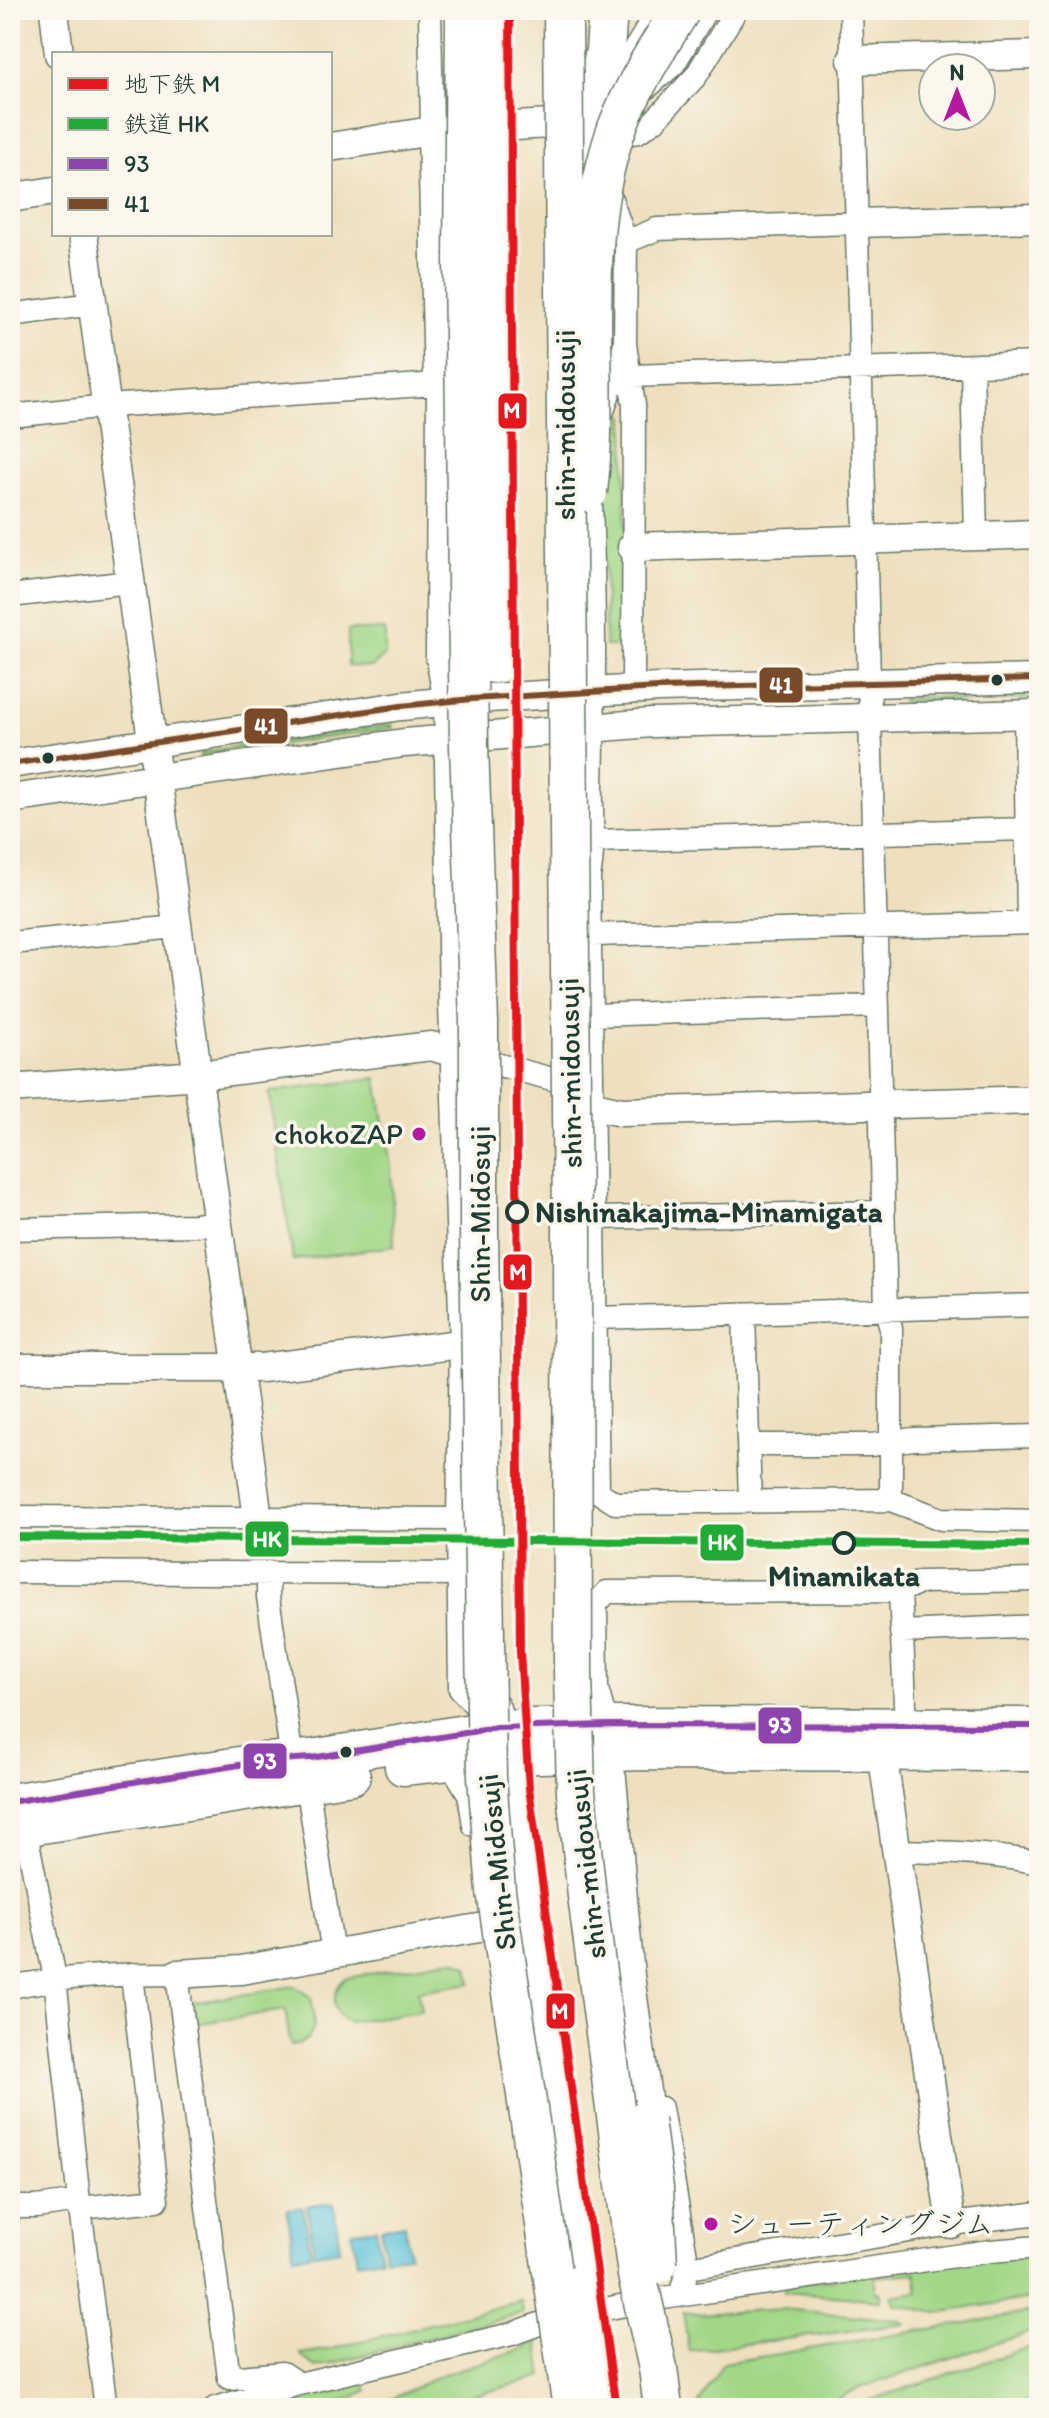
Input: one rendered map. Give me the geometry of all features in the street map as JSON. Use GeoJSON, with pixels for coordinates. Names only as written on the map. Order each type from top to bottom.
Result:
{"type":"FeatureCollection","features":[{"type":"Feature","properties":{"kind":"highway"},"geometry":{"type":"LineString","coordinates":[[479,1023],[495,769],[492,66],[496,10]]}},
{"type":"Feature","properties":{"kind":"highway","name":"shin-midousuji"},"geometry":{"type":"LineString","coordinates":[[563,10],[576,1792],[637,2275],[658,2368]]}},
{"type":"Feature","properties":{"kind":"highway"},"geometry":{"type":"LineString","coordinates":[[569,512],[589,454],[588,405],[577,349],[577,204],[603,64],[608,10]]}},
{"type":"Feature","properties":{"kind":"highway"},"geometry":{"type":"LineString","coordinates":[[567,583],[586,504],[591,464],[594,258],[602,185],[625,111],[681,10]]}},
{"type":"Feature","properties":{"kind":"highway"},"geometry":{"type":"LineString","coordinates":[[450,13],[463,260],[469,745],[479,1023]]}},
{"type":"Feature","properties":{"kind":"highway"},"geometry":{"type":"LineString","coordinates":[[450,13],[446,130],[458,701],[486,1689],[500,1742],[599,2408]]}},
{"type":"Feature","properties":{"kind":"highway"},"geometry":{"type":"LineString","coordinates":[[577,349],[567,399],[569,512],[582,692],[583,1101],[574,1282],[575,1689],[601,1746],[625,1976],[654,2188],[659,2252],[658,2368],[663,2408]]}},
{"type":"Feature","properties":{"kind":"highway","name":"Shin-Midōsuji"},"geometry":{"type":"LineString","coordinates":[[479,1023],[484,1636],[491,1839],[572,2408]]}},
{"type":"Feature","properties":{"kind":"main road"},"geometry":{"type":"LineString","coordinates":[[15,1820],[300,1771],[500,1742],[601,1746],[894,1739],[1039,1726]]}},
{"type":"Feature","properties":{"kind":"main road"},"geometry":{"type":"LineString","coordinates":[[894,1739],[1039,1753]]}},
{"type":"Feature","properties":{"kind":"main road"},"geometry":{"type":"LineString","coordinates":[[300,1771],[449,1761],[500,1742]]}},
{"type":"Feature","properties":{"kind":"street"},"geometry":{"type":"LineString","coordinates":[[54,10],[59,52]]}},
{"type":"Feature","properties":{"kind":"street"},"geometry":{"type":"LineString","coordinates":[[633,691],[634,405],[625,344],[626,242],[600,167],[591,122],[655,10]]}},
{"type":"Feature","properties":{"kind":"street"},"geometry":{"type":"LineString","coordinates":[[591,122],[647,89],[674,64],[706,10]]}},
{"type":"Feature","properties":{"kind":"street"},"geometry":{"type":"LineString","coordinates":[[332,147],[446,130],[591,122],[623,134],[638,132],[654,121],[696,76],[736,10]]}},
{"type":"Feature","properties":{"kind":"street"},"geometry":{"type":"LineString","coordinates":[[851,10],[883,1212],[886,1310],[891,1328],[891,1500]]}},
{"type":"Feature","properties":{"kind":"street"},"geometry":{"type":"LineString","coordinates":[[431,79],[450,13]]}},
{"type":"Feature","properties":{"kind":"street"},"geometry":{"type":"LineString","coordinates":[[450,13],[431,79],[446,130],[438,384],[437,657],[458,701]]}},
{"type":"Feature","properties":{"kind":"street"},"geometry":{"type":"LineString","coordinates":[[852,60],[1039,55]]}},
{"type":"Feature","properties":{"kind":"street"},"geometry":{"type":"LineString","coordinates":[[10,198],[52,191]]}},
{"type":"Feature","properties":{"kind":"street"},"geometry":{"type":"LineString","coordinates":[[626,242],[657,229],[1039,218]]}},
{"type":"Feature","properties":{"kind":"street"},"geometry":{"type":"LineString","coordinates":[[83,236],[258,1518]]}},
{"type":"Feature","properties":{"kind":"street"},"geometry":{"type":"LineString","coordinates":[[10,315],[93,304]]}},
{"type":"Feature","properties":{"kind":"street"},"geometry":{"type":"LineString","coordinates":[[582,692],[594,549],[589,454],[625,344]]}},
{"type":"Feature","properties":{"kind":"street"},"geometry":{"type":"LineString","coordinates":[[630,376],[1039,363]]}},
{"type":"Feature","properties":{"kind":"street"},"geometry":{"type":"LineString","coordinates":[[972,366],[976,536]]}},
{"type":"Feature","properties":{"kind":"street"},"geometry":{"type":"LineString","coordinates":[[10,416],[108,406],[438,384]]}},
{"type":"Feature","properties":{"kind":"street"},"geometry":{"type":"LineString","coordinates":[[632,547],[1039,534]]}},
{"type":"Feature","properties":{"kind":"street"},"geometry":{"type":"LineString","coordinates":[[10,596],[130,582]]}},
{"type":"Feature","properties":{"kind":"street"},"geometry":{"type":"LineString","coordinates":[[10,764],[401,706],[458,701],[582,692],[1039,679]]}},
{"type":"Feature","properties":{"kind":"street"},"geometry":{"type":"LineString","coordinates":[[10,799],[404,743],[652,723],[1032,714],[1027,829],[1034,923],[591,935]]}},
{"type":"Feature","properties":{"kind":"street"},"geometry":{"type":"LineString","coordinates":[[582,730],[592,787],[582,834],[589,877],[592,1015],[583,1101],[596,1218],[598,1492],[615,1503],[891,1500],[941,1519],[1039,1521]]}},
{"type":"Feature","properties":{"kind":"street"},"geometry":{"type":"LineString","coordinates":[[582,834],[1027,829]]}},
{"type":"Feature","properties":{"kind":"street"},"geometry":{"type":"LineString","coordinates":[[10,943],[177,927]]}},
{"type":"Feature","properties":{"kind":"street"},"geometry":{"type":"LineString","coordinates":[[592,1015],[878,1006]]}},
{"type":"Feature","properties":{"kind":"street"},"geometry":{"type":"LineString","coordinates":[[10,1089],[198,1075],[431,1046],[556,1080],[583,1101],[621,1112],[1039,1100]]}},
{"type":"Feature","properties":{"kind":"street"},"geometry":{"type":"LineString","coordinates":[[466,1056],[458,1519],[460,1689],[500,1742]]}},
{"type":"Feature","properties":{"kind":"street"},"geometry":{"type":"LineString","coordinates":[[596,1218],[883,1212]]}},
{"type":"Feature","properties":{"kind":"street"},"geometry":{"type":"LineString","coordinates":[[10,1229],[218,1222]]}},
{"type":"Feature","properties":{"kind":"street"},"geometry":{"type":"LineString","coordinates":[[574,1282],[595,1245]]}},
{"type":"Feature","properties":{"kind":"street"},"geometry":{"type":"LineString","coordinates":[[596,1318],[1039,1305]]}},
{"type":"Feature","properties":{"kind":"street"},"geometry":{"type":"LineString","coordinates":[[744,1314],[750,1501]]}},
{"type":"Feature","properties":{"kind":"street"},"geometry":{"type":"LineString","coordinates":[[10,1368],[238,1369],[461,1344]]}},
{"type":"Feature","properties":{"kind":"street"},"geometry":{"type":"LineString","coordinates":[[749,1445],[871,1445],[913,1439],[1039,1436]]}},
{"type":"Feature","properties":{"kind":"street"},"geometry":{"type":"LineString","coordinates":[[10,1517],[458,1519]]}},
{"type":"Feature","properties":{"kind":"street"},"geometry":{"type":"LineString","coordinates":[[10,1572],[459,1574]]}},
{"type":"Feature","properties":{"kind":"street"},"geometry":{"type":"LineString","coordinates":[[268,1572],[268,1597],[333,1954]]}},
{"type":"Feature","properties":{"kind":"street"},"geometry":{"type":"LineString","coordinates":[[680,2295],[688,2268],[601,1746],[596,1604],[607,1592],[900,1591],[920,1582],[1039,1580]]}},
{"type":"Feature","properties":{"kind":"street"},"geometry":{"type":"LineString","coordinates":[[900,1591],[901,1632],[894,1739],[895,1851],[951,2224]]}},
{"type":"Feature","properties":{"kind":"street"},"geometry":{"type":"LineString","coordinates":[[901,1632],[1039,1626]]}},
{"type":"Feature","properties":{"kind":"street"},"geometry":{"type":"LineString","coordinates":[[449,1761],[469,1794],[547,2321]]}},
{"type":"Feature","properties":{"kind":"street"},"geometry":{"type":"LineString","coordinates":[[15,1820],[55,1978],[106,2408]]}},
{"type":"Feature","properties":{"kind":"street"},"geometry":{"type":"LineString","coordinates":[[895,1851],[964,1852],[1039,1863]]}},
{"type":"Feature","properties":{"kind":"street"},"geometry":{"type":"LineString","coordinates":[[10,1987],[55,1978],[241,1970],[490,1926]]}},
{"type":"Feature","properties":{"kind":"street"},"geometry":{"type":"LineString","coordinates":[[10,2207],[157,2200],[132,1974]]}},
{"type":"Feature","properties":{"kind":"street"},"geometry":{"type":"LineString","coordinates":[[177,1974],[229,2378],[282,2373],[299,2384]]}},
{"type":"Feature","properties":{"kind":"street"},"geometry":{"type":"LineString","coordinates":[[649,2300],[646,2265],[648,2228],[660,2192],[674,2178]]}},
{"type":"Feature","properties":{"kind":"street"},"geometry":{"type":"LineString","coordinates":[[688,2268],[951,2224],[1039,2213]]}},
{"type":"Feature","properties":{"kind":"street"},"geometry":{"type":"LineString","coordinates":[[215,2408],[299,2384],[512,2334],[547,2321],[649,2300],[990,2251],[1039,2247]]}},
{"type":"Feature","properties":{"kind":"green space"},"geometry":{"type":"Polygon","coordinates":[[[619,412],[625,417],[627,646],[605,646],[604,435],[612,415],[619,412]]]}},
{"type":"Feature","properties":{"kind":"green space"},"geometry":{"type":"Polygon","coordinates":[[[348,630],[385,630],[385,655],[372,667],[348,666],[348,630]]]}},
{"type":"Feature","properties":{"kind":"green space"},"geometry":{"type":"Polygon","coordinates":[[[1039,694],[1039,699],[905,703],[902,700],[904,698],[1039,694]]]}},
{"type":"Feature","properties":{"kind":"green space"},"geometry":{"type":"Polygon","coordinates":[[[392,724],[393,728],[200,756],[200,752],[392,724]]]}},
{"type":"Feature","properties":{"kind":"green space"},"geometry":{"type":"Polygon","coordinates":[[[377,1078],[391,1167],[394,1246],[293,1260],[269,1092],[377,1078]]]}},
{"type":"Feature","properties":{"kind":"green space"},"geometry":{"type":"Polygon","coordinates":[[[453,1959],[468,1966],[471,1983],[418,1991],[421,2011],[349,2022],[335,2008],[337,1989],[346,1978],[453,1959]]]}},
{"type":"Feature","properties":{"kind":"green space"},"geometry":{"type":"Polygon","coordinates":[[[294,1986],[311,1997],[314,2014],[311,2034],[300,2043],[291,2046],[285,2010],[194,2024],[191,2003],[294,1986]]]}},
{"type":"Feature","properties":{"kind":"green space"},"geometry":{"type":"Polygon","coordinates":[[[1039,2254],[1039,2297],[937,2313],[895,2304],[892,2296],[919,2292],[916,2273],[875,2277],[875,2291],[881,2294],[880,2300],[784,2292],[785,2286],[884,2271],[1039,2254]]]}},
{"type":"Feature","properties":{"kind":"green space"},"geometry":{"type":"Polygon","coordinates":[[[521,2301],[523,2313],[315,2368],[300,2354],[331,2349],[521,2301]]]}},
{"type":"Feature","properties":{"kind":"green space"},"geometry":{"type":"Polygon","coordinates":[[[784,2309],[899,2320],[905,2324],[689,2351],[683,2312],[697,2314],[784,2309]]]}},
{"type":"Feature","properties":{"kind":"green space"},"geometry":{"type":"Polygon","coordinates":[[[1039,2311],[1039,2329],[860,2388],[823,2408],[696,2408],[723,2363],[1039,2311]]]}},
{"type":"Feature","properties":{"kind":"green space"},"geometry":{"type":"Polygon","coordinates":[[[537,2339],[543,2377],[425,2408],[373,2408],[441,2375],[529,2347],[537,2339]]]}},
{"type":"Feature","properties":{"kind":"green space"},"geometry":{"type":"Polygon","coordinates":[[[1039,2344],[1039,2401],[970,2408],[847,2408],[1039,2344]]]}},
{"type":"Feature","properties":{"kind":"green space"},"geometry":{"type":"Polygon","coordinates":[[[363,2378],[367,2391],[328,2408],[254,2408],[363,2378]]]}},
{"type":"Feature","properties":{"kind":"water"},"geometry":{"type":"Polygon","coordinates":[[[334,2203],[340,2250],[314,2254],[307,2206],[334,2203]]]}},
{"type":"Feature","properties":{"kind":"water"},"geometry":{"type":"Polygon","coordinates":[[[303,2207],[311,2254],[294,2256],[287,2209],[303,2207]]]}},
{"type":"Feature","properties":{"kind":"water"},"geometry":{"type":"Polygon","coordinates":[[[405,2224],[409,2255],[385,2258],[381,2228],[405,2224]]]}},
{"type":"Feature","properties":{"kind":"water"},"geometry":{"type":"Polygon","coordinates":[[[376,2228],[381,2258],[357,2262],[352,2231],[376,2228]]]}},
{"type":"Feature","properties":{"kind":"metro line","name":"M"},"geometry":{"type":"LineString","coordinates":[[510,10],[520,1652],[529,1788],[616,2408]]}},
{"type":"Feature","properties":{"kind":"rail line","name":"HK"},"geometry":{"type":"LineString","coordinates":[[10,1537],[1039,1545]]}},
{"type":"Feature","properties":{"kind":"transit line","name":"41"},"geometry":{"type":"LineString","coordinates":[[10,764],[401,706],[472,699],[658,688],[1039,679]]}},
{"type":"Feature","properties":{"kind":"transit line","name":"93"},"geometry":{"type":"LineString","coordinates":[[10,1802],[496,1728],[607,1725],[1039,1726]]}},
{"type":"Feature","properties":{"kind":"place","name":"chokoZAP"},"geometry":{"type":"Point","coordinates":[419,1134]}},
{"type":"Feature","properties":{"kind":"place","name":"Nishinakajima-Minamigata"},"geometry":{"type":"Point","coordinates":[517,1212]}},
{"type":"Feature","properties":{"kind":"place","name":"Minamikata"},"geometry":{"type":"Point","coordinates":[844,1543]}},
{"type":"Feature","properties":{"kind":"place","name":"シューティングジム"},"geometry":{"type":"Point","coordinates":[711,2224]}}]}
